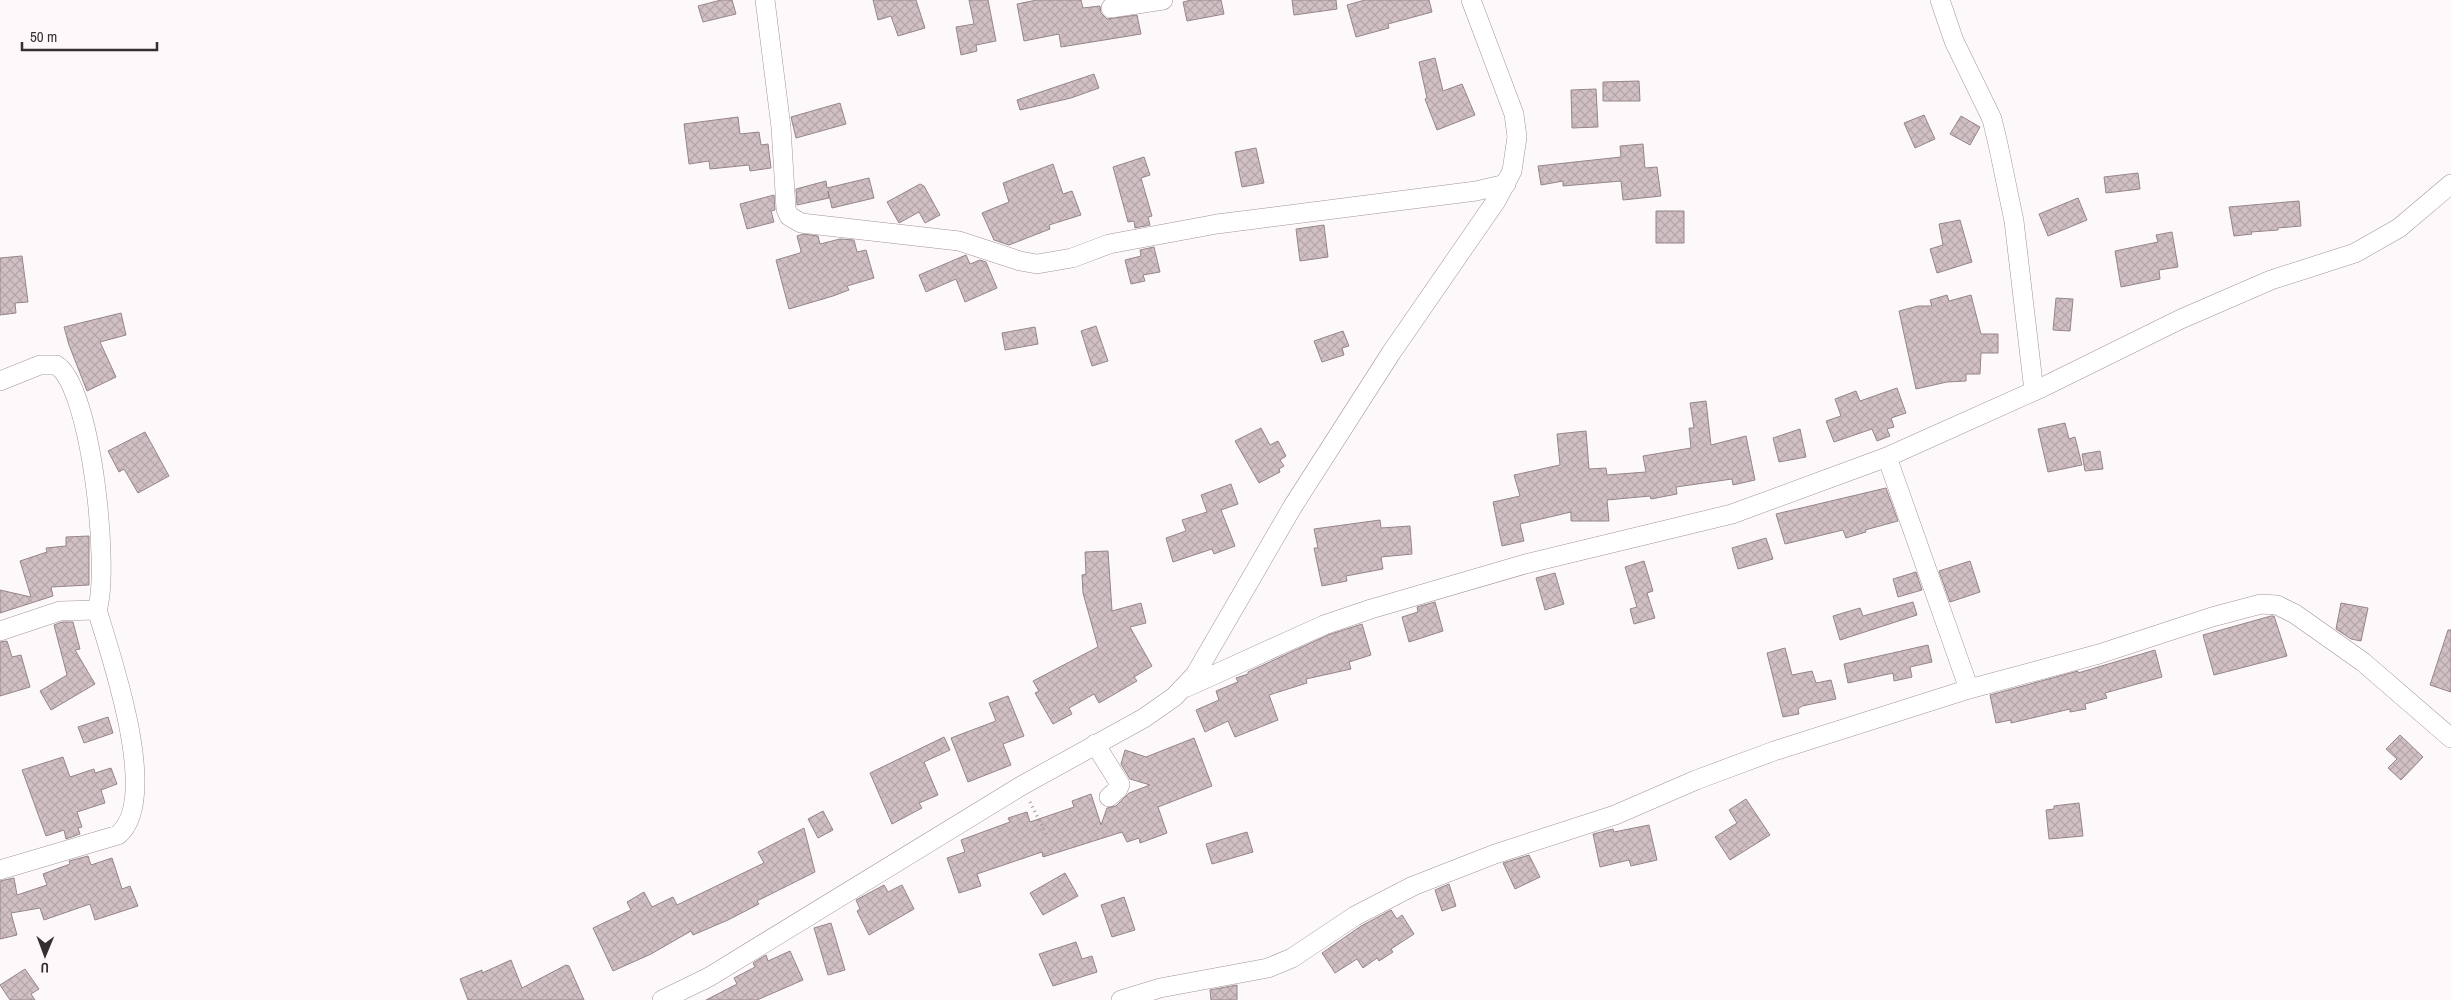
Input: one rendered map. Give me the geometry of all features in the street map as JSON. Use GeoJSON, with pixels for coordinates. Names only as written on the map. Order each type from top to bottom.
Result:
{"type":"FeatureCollection","features":[{"type":"Feature","properties":{"kind":"street"},"geometry":{"type":"LineString","coordinates":[[765,0],[781,127],[786,208],[789,216],[801,223],[960,241],[1020,261],[1038,264],[1072,258],[1109,244],[1217,224],[1476,191],[1506,184]]}},
{"type":"Feature","properties":{"kind":"street"},"geometry":{"type":"LineString","coordinates":[[1111,8],[1164,0]]}},
{"type":"Feature","properties":{"kind":"street"},"geometry":{"type":"LineString","coordinates":[[1185,688],[1204,662],[1293,506],[1391,353],[1506,184],[1516,161],[1516,124],[1510,101],[1471,0]]}},
{"type":"Feature","properties":{"kind":"street"},"geometry":{"type":"LineString","coordinates":[[1940,0],[1954,41],[1992,119],[2014,221],[2034,391]]}},
{"type":"Feature","properties":{"kind":"street"},"geometry":{"type":"LineString","coordinates":[[662,1000],[734,962],[1022,786],[1144,718],[1185,688],[1307,633],[1370,609],[1525,564],[1732,514],[1887,457],[2034,391],[2181,319],[2272,280],[2354,253],[2399,228],[2451,184]]}},
{"type":"Feature","properties":{"kind":"street"},"geometry":{"type":"LineString","coordinates":[[0,381],[40,365],[56,365],[67,377],[76,398],[88,437],[93,465],[101,574],[100,599],[97,610],[118,679],[133,756],[135,793],[128,822],[118,835],[0,870]]}},
{"type":"Feature","properties":{"kind":"street"},"geometry":{"type":"LineString","coordinates":[[1887,457],[1969,689]]}},
{"type":"Feature","properties":{"kind":"street"},"geometry":{"type":"LineString","coordinates":[[1121,1000],[1160,988],[1268,968],[1300,953],[1355,916],[1412,886],[1495,854],[1615,815],[1696,780],[1774,751],[1969,689],[2099,654],[2212,617],[2269,604],[2295,614],[2363,662],[2451,738]]}},
{"type":"Feature","properties":{"kind":"street"},"geometry":{"type":"LineString","coordinates":[[0,631],[60,612],[97,610]]}},
{"type":"Feature","properties":{"kind":"street"},"geometry":{"type":"LineString","coordinates":[[1095,744],[1120,784],[1118,789],[1109,797]]}},
{"type":"Feature","properties":{"kind":"path"},"geometry":{"type":"LineString","coordinates":[[1022,786],[1046,836]]}},
{"type":"Feature","properties":{"kind":"building"},"geometry":{"type":"Polygon","coordinates":[[[721,0],[732,0],[736,14],[703,22],[698,6],[721,0]]]}},
{"type":"Feature","properties":{"kind":"building"},"geometry":{"type":"Polygon","coordinates":[[[873,0],[916,0],[925,28],[898,36],[891,16],[878,20],[873,0]]]}},
{"type":"Feature","properties":{"kind":"building"},"geometry":{"type":"Polygon","coordinates":[[[969,0],[988,0],[996,41],[976,45],[977,51],[961,55],[956,27],[974,24],[969,0]]]}},
{"type":"Feature","properties":{"kind":"building"},"geometry":{"type":"Polygon","coordinates":[[[1037,0],[1081,0],[1083,8],[1100,6],[1101,13],[1107,19],[1137,15],[1141,34],[1061,47],[1059,34],[1024,41],[1017,4],[1037,0]]]}},
{"type":"Feature","properties":{"kind":"building"},"geometry":{"type":"Polygon","coordinates":[[[1191,0],[1221,0],[1224,14],[1187,21],[1183,2],[1191,0]]]}},
{"type":"Feature","properties":{"kind":"building"},"geometry":{"type":"Polygon","coordinates":[[[1292,0],[1336,0],[1337,9],[1294,15],[1292,0]]]}},
{"type":"Feature","properties":{"kind":"building"},"geometry":{"type":"Polygon","coordinates":[[[1365,0],[1429,0],[1432,12],[1388,24],[1389,28],[1356,37],[1347,5],[1365,0]]]}},
{"type":"Feature","properties":{"kind":"building"},"geometry":{"type":"Polygon","coordinates":[[[1435,58],[1443,91],[1462,84],[1475,115],[1437,130],[1425,99],[1427,98],[1419,62],[1435,58]]]}},
{"type":"Feature","properties":{"kind":"building"},"geometry":{"type":"Polygon","coordinates":[[[1094,74],[1099,88],[1071,98],[1020,110],[1017,100],[1094,74]]]}},
{"type":"Feature","properties":{"kind":"building"},"geometry":{"type":"Polygon","coordinates":[[[1639,81],[1640,101],[1603,101],[1603,82],[1639,81]]]}},
{"type":"Feature","properties":{"kind":"building"},"geometry":{"type":"Polygon","coordinates":[[[1596,89],[1598,127],[1572,128],[1571,90],[1596,89]]]}},
{"type":"Feature","properties":{"kind":"building"},"geometry":{"type":"Polygon","coordinates":[[[840,103],[846,124],[796,138],[791,117],[840,103]]]}},
{"type":"Feature","properties":{"kind":"building"},"geometry":{"type":"Polygon","coordinates":[[[1924,115],[1935,139],[1915,148],[1904,123],[1924,115]]]}},
{"type":"Feature","properties":{"kind":"building"},"geometry":{"type":"Polygon","coordinates":[[[1961,116],[1980,127],[1970,145],[1950,134],[1961,116]]]}},
{"type":"Feature","properties":{"kind":"building"},"geometry":{"type":"Polygon","coordinates":[[[738,117],[740,134],[759,132],[761,145],[768,144],[771,168],[750,171],[749,165],[710,169],[709,161],[689,164],[684,124],[738,117]]]}},
{"type":"Feature","properties":{"kind":"building"},"geometry":{"type":"Polygon","coordinates":[[[1643,144],[1645,168],[1657,167],[1661,196],[1623,200],[1621,181],[1563,186],[1563,181],[1541,185],[1538,166],[1621,157],[1620,146],[1643,144]]]}},
{"type":"Feature","properties":{"kind":"building"},"geometry":{"type":"Polygon","coordinates":[[[1256,148],[1264,183],[1242,187],[1235,152],[1256,148]]]}},
{"type":"Feature","properties":{"kind":"building"},"geometry":{"type":"Polygon","coordinates":[[[1144,157],[1150,175],[1141,178],[1152,216],[1148,217],[1150,225],[1135,228],[1134,221],[1128,222],[1113,167],[1144,157]]]}},
{"type":"Feature","properties":{"kind":"building"},"geometry":{"type":"Polygon","coordinates":[[[1053,164],[1063,194],[1072,191],[1081,215],[1049,225],[1050,229],[1009,245],[994,240],[982,213],[1009,202],[1003,183],[1053,164]]]}},
{"type":"Feature","properties":{"kind":"building"},"geometry":{"type":"Polygon","coordinates":[[[2138,173],[2140,189],[2106,193],[2104,177],[2138,173]]]}},
{"type":"Feature","properties":{"kind":"building"},"geometry":{"type":"Polygon","coordinates":[[[869,178],[874,198],[832,208],[828,191],[829,198],[797,205],[796,189],[826,181],[827,188],[869,178]]]}},
{"type":"Feature","properties":{"kind":"building"},"geometry":{"type":"Polygon","coordinates":[[[920,184],[924,186],[940,215],[925,223],[919,212],[899,223],[887,202],[920,184]]]}},
{"type":"Feature","properties":{"kind":"building"},"geometry":{"type":"Polygon","coordinates":[[[774,195],[775,210],[771,211],[774,222],[747,229],[740,204],[774,195]]]}},
{"type":"Feature","properties":{"kind":"building"},"geometry":{"type":"Polygon","coordinates":[[[2078,198],[2087,220],[2048,236],[2039,214],[2078,198]]]}},
{"type":"Feature","properties":{"kind":"building"},"geometry":{"type":"Polygon","coordinates":[[[2299,201],[2301,226],[2234,236],[2229,207],[2299,201]]]}},
{"type":"Feature","properties":{"kind":"building"},"geometry":{"type":"Polygon","coordinates":[[[1656,211],[1684,211],[1684,243],[1656,243],[1656,211]]]}},
{"type":"Feature","properties":{"kind":"building"},"geometry":{"type":"Polygon","coordinates":[[[1960,220],[1972,262],[1937,273],[1930,249],[1943,245],[1939,224],[1960,220]]]}},
{"type":"Feature","properties":{"kind":"building"},"geometry":{"type":"Polygon","coordinates":[[[1324,225],[1328,257],[1300,261],[1296,229],[1324,225]]]}},
{"type":"Feature","properties":{"kind":"building"},"geometry":{"type":"Polygon","coordinates":[[[2172,232],[2178,267],[2159,270],[2160,279],[2121,287],[2115,251],[2158,242],[2156,235],[2172,232]]]}},
{"type":"Feature","properties":{"kind":"building"},"geometry":{"type":"Polygon","coordinates":[[[803,234],[818,236],[820,244],[840,239],[854,240],[857,252],[866,250],[874,278],[847,286],[849,290],[833,296],[789,309],[776,260],[800,253],[797,236],[803,234]]]}},
{"type":"Feature","properties":{"kind":"building"},"geometry":{"type":"Polygon","coordinates":[[[1154,247],[1160,272],[1143,275],[1145,281],[1131,284],[1125,260],[1141,256],[1140,250],[1154,247]]]}},
{"type":"Feature","properties":{"kind":"building"},"geometry":{"type":"Polygon","coordinates":[[[966,255],[970,264],[980,260],[986,262],[997,288],[965,302],[956,279],[926,292],[919,275],[966,255]]]}},
{"type":"Feature","properties":{"kind":"building"},"geometry":{"type":"Polygon","coordinates":[[[22,256],[28,302],[15,303],[16,313],[0,315],[0,258],[22,256]]]}},
{"type":"Feature","properties":{"kind":"building"},"geometry":{"type":"Polygon","coordinates":[[[1947,295],[1949,301],[1971,295],[1981,334],[1998,334],[1998,353],[1981,353],[1980,374],[1966,374],[1966,381],[1947,382],[1916,389],[1899,311],[1918,306],[1932,306],[1930,300],[1947,295]]]}},
{"type":"Feature","properties":{"kind":"building"},"geometry":{"type":"Polygon","coordinates":[[[2056,298],[2073,299],[2070,331],[2053,330],[2056,298]]]}},
{"type":"Feature","properties":{"kind":"building"},"geometry":{"type":"Polygon","coordinates":[[[121,313],[126,335],[100,342],[116,377],[87,391],[64,327],[121,313]]]}},
{"type":"Feature","properties":{"kind":"building"},"geometry":{"type":"Polygon","coordinates":[[[1096,326],[1108,361],[1092,366],[1081,331],[1096,326]]]}},
{"type":"Feature","properties":{"kind":"building"},"geometry":{"type":"Polygon","coordinates":[[[1035,327],[1038,344],[1005,350],[1002,333],[1035,327]]]}},
{"type":"Feature","properties":{"kind":"building"},"geometry":{"type":"Polygon","coordinates":[[[1343,331],[1349,346],[1342,348],[1344,355],[1322,362],[1314,341],[1343,331]]]}},
{"type":"Feature","properties":{"kind":"building"},"geometry":{"type":"Polygon","coordinates":[[[1897,388],[1906,413],[1891,418],[1894,427],[1887,429],[1890,436],[1877,441],[1872,429],[1834,442],[1826,421],[1841,416],[1835,399],[1856,391],[1860,401],[1897,388]]]}},
{"type":"Feature","properties":{"kind":"building"},"geometry":{"type":"Polygon","coordinates":[[[1706,401],[1711,445],[1746,436],[1755,480],[1733,485],[1732,479],[1676,487],[1677,494],[1651,499],[1650,496],[1607,500],[1609,521],[1571,521],[1571,512],[1520,524],[1524,541],[1502,546],[1493,502],[1520,496],[1514,475],[1560,465],[1557,434],[1586,431],[1589,469],[1606,468],[1607,475],[1646,472],[1643,456],[1691,448],[1689,428],[1694,428],[1690,403],[1706,401]]]}},
{"type":"Feature","properties":{"kind":"building"},"geometry":{"type":"Polygon","coordinates":[[[2065,423],[2069,439],[2075,437],[2082,465],[2048,472],[2038,429],[2065,423]]]}},
{"type":"Feature","properties":{"kind":"building"},"geometry":{"type":"Polygon","coordinates":[[[1261,428],[1270,445],[1278,441],[1286,456],[1280,460],[1284,466],[1279,469],[1280,472],[1259,483],[1235,441],[1261,428]]]}},
{"type":"Feature","properties":{"kind":"building"},"geometry":{"type":"Polygon","coordinates":[[[1800,429],[1806,457],[1779,462],[1773,438],[1800,429]]]}},
{"type":"Feature","properties":{"kind":"building"},"geometry":{"type":"Polygon","coordinates":[[[145,432],[169,476],[138,493],[124,469],[119,472],[108,451],[145,432]]]}},
{"type":"Feature","properties":{"kind":"building"},"geometry":{"type":"Polygon","coordinates":[[[2100,451],[2103,469],[2085,471],[2082,454],[2100,451]]]}},
{"type":"Feature","properties":{"kind":"building"},"geometry":{"type":"Polygon","coordinates":[[[1231,484],[1238,504],[1221,510],[1235,546],[1214,554],[1212,549],[1173,562],[1166,538],[1186,531],[1182,520],[1207,512],[1201,495],[1231,484]]]}},
{"type":"Feature","properties":{"kind":"building"},"geometry":{"type":"Polygon","coordinates":[[[1886,488],[1898,521],[1865,530],[1866,532],[1846,538],[1843,530],[1785,544],[1776,514],[1886,488]]]}},
{"type":"Feature","properties":{"kind":"building"},"geometry":{"type":"Polygon","coordinates":[[[1380,520],[1381,528],[1410,526],[1412,554],[1381,557],[1383,569],[1346,576],[1347,581],[1322,586],[1314,548],[1318,548],[1314,529],[1380,520]]]}},
{"type":"Feature","properties":{"kind":"building"},"geometry":{"type":"Polygon","coordinates":[[[89,536],[89,585],[51,587],[53,596],[0,613],[0,590],[31,597],[20,561],[47,552],[46,548],[66,546],[66,537],[89,536]]]}},
{"type":"Feature","properties":{"kind":"building"},"geometry":{"type":"Polygon","coordinates":[[[1766,538],[1773,559],[1738,569],[1732,548],[1766,538]]]}},
{"type":"Feature","properties":{"kind":"building"},"geometry":{"type":"Polygon","coordinates":[[[1108,551],[1112,611],[1141,603],[1146,623],[1130,627],[1152,666],[1134,677],[1137,681],[1099,703],[1094,694],[1069,708],[1072,714],[1053,724],[1035,693],[1039,691],[1033,681],[1098,647],[1083,593],[1082,575],[1086,574],[1085,552],[1108,551]]]}},
{"type":"Feature","properties":{"kind":"building"},"geometry":{"type":"Polygon","coordinates":[[[1644,561],[1653,591],[1647,593],[1655,618],[1634,624],[1630,609],[1637,607],[1625,567],[1644,561]]]}},
{"type":"Feature","properties":{"kind":"building"},"geometry":{"type":"Polygon","coordinates":[[[1970,561],[1980,592],[1950,602],[1939,571],[1970,561]]]}},
{"type":"Feature","properties":{"kind":"building"},"geometry":{"type":"Polygon","coordinates":[[[1916,572],[1922,590],[1898,597],[1893,579],[1916,572]]]}},
{"type":"Feature","properties":{"kind":"building"},"geometry":{"type":"Polygon","coordinates":[[[1555,573],[1564,604],[1545,610],[1536,578],[1555,573]]]}},
{"type":"Feature","properties":{"kind":"building"},"geometry":{"type":"Polygon","coordinates":[[[1435,602],[1443,631],[1409,642],[1402,617],[1418,612],[1417,607],[1435,602]]]}},
{"type":"Feature","properties":{"kind":"building"},"geometry":{"type":"Polygon","coordinates":[[[1913,602],[1917,615],[1840,640],[1833,616],[1860,608],[1863,616],[1913,602]]]}},
{"type":"Feature","properties":{"kind":"building"},"geometry":{"type":"Polygon","coordinates":[[[2341,603],[2368,608],[2361,641],[2351,639],[2336,629],[2341,603]]]}},
{"type":"Feature","properties":{"kind":"building"},"geometry":{"type":"Polygon","coordinates":[[[2274,616],[2287,656],[2214,675],[2203,635],[2274,616]]]}},
{"type":"Feature","properties":{"kind":"building"},"geometry":{"type":"Polygon","coordinates":[[[62,622],[73,622],[80,649],[75,650],[95,684],[51,710],[40,691],[67,675],[54,625],[62,622]]]}},
{"type":"Feature","properties":{"kind":"building"},"geometry":{"type":"Polygon","coordinates":[[[1362,624],[1371,655],[1349,662],[1351,669],[1306,679],[1307,683],[1269,695],[1278,720],[1235,737],[1228,721],[1205,732],[1196,710],[1219,700],[1216,691],[1238,682],[1236,678],[1248,674],[1248,672],[1328,635],[1362,624]]]}},
{"type":"Feature","properties":{"kind":"building"},"geometry":{"type":"Polygon","coordinates":[[[2448,630],[2451,630],[2451,692],[2430,685],[2448,630]]]}},
{"type":"Feature","properties":{"kind":"building"},"geometry":{"type":"Polygon","coordinates":[[[7,641],[12,657],[21,655],[30,687],[0,696],[0,642],[7,641]]]}},
{"type":"Feature","properties":{"kind":"building"},"geometry":{"type":"Polygon","coordinates":[[[1928,645],[1932,662],[1910,667],[1912,677],[1894,681],[1893,673],[1848,683],[1844,664],[1928,645]]]}},
{"type":"Feature","properties":{"kind":"building"},"geometry":{"type":"Polygon","coordinates":[[[1785,648],[1792,675],[1812,671],[1816,683],[1831,680],[1836,699],[1802,706],[1798,709],[1799,714],[1783,717],[1767,653],[1785,648]]]}},
{"type":"Feature","properties":{"kind":"building"},"geometry":{"type":"Polygon","coordinates":[[[2155,650],[2162,677],[2105,693],[2107,698],[2085,704],[2086,709],[2070,712],[2070,709],[2011,723],[2011,720],[1996,723],[1990,695],[2078,671],[2078,673],[2155,650]]]}},
{"type":"Feature","properties":{"kind":"building"},"geometry":{"type":"Polygon","coordinates":[[[1008,696],[1024,736],[1003,744],[1011,765],[968,782],[951,738],[996,721],[989,703],[1008,696]]]}},
{"type":"Feature","properties":{"kind":"building"},"geometry":{"type":"Polygon","coordinates":[[[108,717],[113,733],[84,743],[78,727],[108,717]]]}},
{"type":"Feature","properties":{"kind":"building"},"geometry":{"type":"Polygon","coordinates":[[[2400,735],[2423,757],[2401,780],[2388,768],[2397,759],[2386,749],[2400,735]]]}},
{"type":"Feature","properties":{"kind":"building"},"geometry":{"type":"Polygon","coordinates":[[[944,737],[950,750],[924,762],[938,795],[919,803],[922,808],[892,824],[870,773],[944,737]]]}},
{"type":"Feature","properties":{"kind":"building"},"geometry":{"type":"Polygon","coordinates":[[[1194,738],[1212,786],[1158,807],[1167,833],[1140,843],[1139,838],[1127,842],[1122,832],[1043,857],[1042,852],[977,874],[981,886],[959,893],[947,858],[965,852],[961,840],[1010,822],[1008,818],[1027,812],[1030,822],[1074,807],[1072,801],[1091,794],[1101,825],[1107,808],[1116,806],[1129,793],[1150,785],[1130,779],[1121,764],[1125,750],[1146,757],[1194,738]]]}},
{"type":"Feature","properties":{"kind":"building"},"geometry":{"type":"Polygon","coordinates":[[[63,757],[70,777],[94,769],[95,773],[111,768],[117,784],[101,790],[105,803],[77,812],[82,827],[78,828],[80,834],[66,839],[64,830],[46,836],[22,770],[63,757]]]}},
{"type":"Feature","properties":{"kind":"building"},"geometry":{"type":"Polygon","coordinates":[[[1746,799],[1770,835],[1730,860],[1715,837],[1737,823],[1729,810],[1746,799]]]}},
{"type":"Feature","properties":{"kind":"building"},"geometry":{"type":"Polygon","coordinates":[[[2079,803],[2083,836],[2049,839],[2046,810],[2054,809],[2054,806],[2079,803]]]}},
{"type":"Feature","properties":{"kind":"building"},"geometry":{"type":"Polygon","coordinates":[[[823,811],[833,830],[818,838],[808,819],[823,811]]]}},
{"type":"Feature","properties":{"kind":"building"},"geometry":{"type":"Polygon","coordinates":[[[1649,825],[1657,860],[1631,866],[1629,860],[1600,867],[1593,834],[1613,829],[1614,832],[1649,825]]]}},
{"type":"Feature","properties":{"kind":"building"},"geometry":{"type":"Polygon","coordinates":[[[804,828],[815,872],[757,901],[759,904],[728,920],[693,935],[691,931],[651,954],[613,971],[593,928],[631,910],[627,902],[644,892],[652,907],[673,897],[677,905],[764,863],[758,852],[804,828]]]}},
{"type":"Feature","properties":{"kind":"building"},"geometry":{"type":"Polygon","coordinates":[[[1247,832],[1253,852],[1212,864],[1206,844],[1247,832]]]}},
{"type":"Feature","properties":{"kind":"building"},"geometry":{"type":"Polygon","coordinates":[[[1529,855],[1540,877],[1515,889],[1503,863],[1529,855]]]}},
{"type":"Feature","properties":{"kind":"building"},"geometry":{"type":"Polygon","coordinates":[[[88,856],[91,865],[112,858],[122,889],[130,886],[138,906],[95,920],[90,904],[44,920],[40,908],[11,913],[17,935],[0,939],[0,881],[14,878],[17,895],[47,885],[43,874],[70,864],[69,861],[88,856]]]}},
{"type":"Feature","properties":{"kind":"building"},"geometry":{"type":"Polygon","coordinates":[[[1065,873],[1078,896],[1043,915],[1030,893],[1065,873]]]}},
{"type":"Feature","properties":{"kind":"building"},"geometry":{"type":"Polygon","coordinates":[[[1449,884],[1456,906],[1442,911],[1435,890],[1449,884]]]}},
{"type":"Feature","properties":{"kind":"building"},"geometry":{"type":"Polygon","coordinates":[[[884,885],[888,892],[902,885],[914,909],[869,935],[857,911],[860,909],[856,900],[884,885]]]}},
{"type":"Feature","properties":{"kind":"building"},"geometry":{"type":"Polygon","coordinates":[[[1124,897],[1135,930],[1112,937],[1101,905],[1124,897]]]}},
{"type":"Feature","properties":{"kind":"building"},"geometry":{"type":"Polygon","coordinates":[[[1391,910],[1397,919],[1402,915],[1414,934],[1391,949],[1393,952],[1379,961],[1377,958],[1363,968],[1357,959],[1335,973],[1322,953],[1361,926],[1391,910]]]}},
{"type":"Feature","properties":{"kind":"building"},"geometry":{"type":"Polygon","coordinates":[[[831,923],[845,970],[828,975],[814,928],[831,923]]]}},
{"type":"Feature","properties":{"kind":"building"},"geometry":{"type":"Polygon","coordinates":[[[1076,942],[1082,959],[1092,956],[1097,972],[1053,986],[1039,954],[1076,942]]]}},
{"type":"Feature","properties":{"kind":"building"},"geometry":{"type":"Polygon","coordinates":[[[790,951],[803,980],[757,1000],[706,1000],[737,984],[734,978],[755,967],[753,963],[766,955],[768,961],[790,951]]]}},
{"type":"Feature","properties":{"kind":"building"},"geometry":{"type":"Polygon","coordinates":[[[511,960],[522,988],[566,965],[569,966],[584,1000],[468,1000],[460,979],[482,970],[482,973],[511,960]]]}},
{"type":"Feature","properties":{"kind":"building"},"geometry":{"type":"Polygon","coordinates":[[[25,969],[39,989],[31,994],[35,1000],[10,1000],[0,985],[25,969]]]}},
{"type":"Feature","properties":{"kind":"building"},"geometry":{"type":"Polygon","coordinates":[[[1237,985],[1237,1000],[1211,1000],[1210,990],[1237,985]]]}}]}
